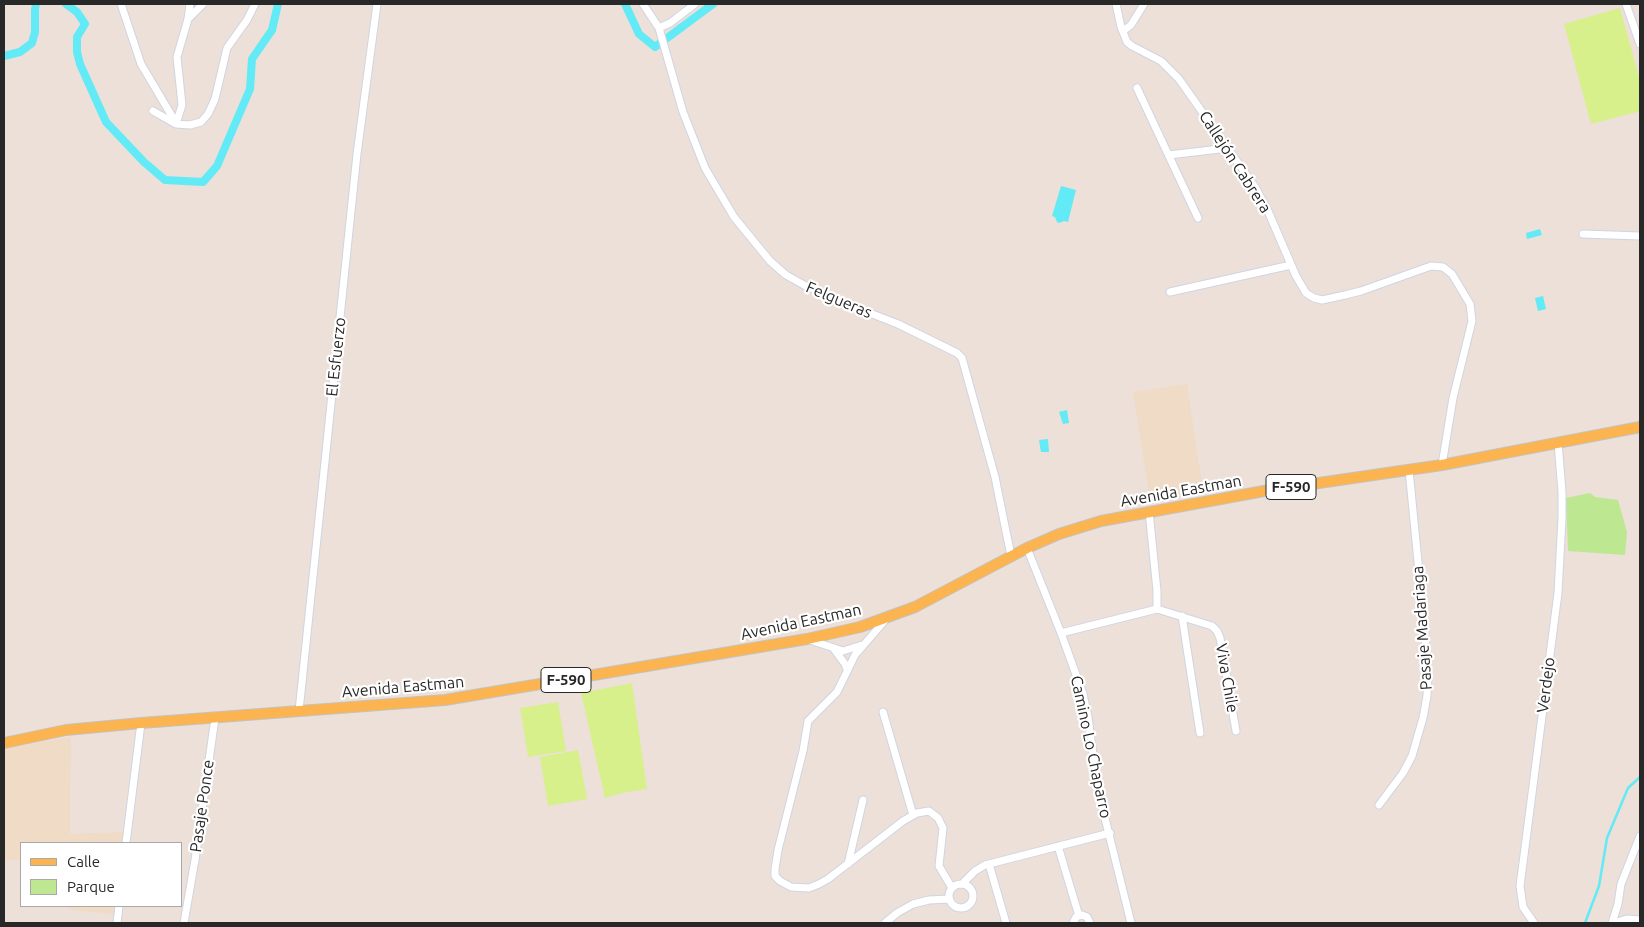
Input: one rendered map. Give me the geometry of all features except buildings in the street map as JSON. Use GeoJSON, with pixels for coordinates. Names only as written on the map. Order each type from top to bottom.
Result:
{"type":"FeatureCollection","features":[{"type":"Feature","properties":{"kind":"main road","name":"Avenida Eastman"},"geometry":{"type":"LineString","coordinates":[[4,743],[66,730],[445,700],[807,639],[840,632],[887,618],[915,606],[1027,548],[1059,534],[1088,525],[1149,511],[1264,491],[1442,465],[1640,427]]}},
{"type":"Feature","properties":{"kind":"street"},"geometry":{"type":"LineString","coordinates":[[121,4],[141,64],[176,124]]}},
{"type":"Feature","properties":{"kind":"street"},"geometry":{"type":"LineString","coordinates":[[176,124],[182,105],[177,57],[188,19],[190,4]]}},
{"type":"Feature","properties":{"kind":"street"},"geometry":{"type":"LineString","coordinates":[[188,19],[203,4]]}},
{"type":"Feature","properties":{"kind":"street"},"geometry":{"type":"LineString","coordinates":[[153,111],[176,124],[195,124],[201,122],[208,114],[215,99],[227,48],[247,20],[254,4]]}},
{"type":"Feature","properties":{"kind":"street","name":"El Esfuerzo"},"geometry":{"type":"LineString","coordinates":[[299,711],[357,154],[377,4]]}},
{"type":"Feature","properties":{"kind":"street","name":"Felgueras"},"geometry":{"type":"LineString","coordinates":[[643,4],[660,30],[685,119],[705,168],[734,217],[770,262],[786,275],[804,285],[898,324],[957,353],[962,358],[994,477],[1011,556]]}},
{"type":"Feature","properties":{"kind":"street"},"geometry":{"type":"LineString","coordinates":[[660,30],[695,4]]}},
{"type":"Feature","properties":{"kind":"street","name":"Callejón Cabrera"},"geometry":{"type":"LineString","coordinates":[[1116,4],[1128,42],[1161,61],[1179,79],[1264,202],[1296,276],[1306,294],[1322,300],[1362,291],[1430,266],[1443,267],[1452,274],[1470,304],[1472,320],[1453,398],[1442,465]]}},
{"type":"Feature","properties":{"kind":"street"},"geometry":{"type":"LineString","coordinates":[[1123,31],[1131,24],[1144,4]]}},
{"type":"Feature","properties":{"kind":"street"},"geometry":{"type":"LineString","coordinates":[[1626,4],[1640,44]]}},
{"type":"Feature","properties":{"kind":"street"},"geometry":{"type":"LineString","coordinates":[[1137,88],[1198,218]]}},
{"type":"Feature","properties":{"kind":"street"},"geometry":{"type":"LineString","coordinates":[[1169,155],[1228,148]]}},
{"type":"Feature","properties":{"kind":"street"},"geometry":{"type":"LineString","coordinates":[[1583,234],[1640,236]]}},
{"type":"Feature","properties":{"kind":"street"},"geometry":{"type":"LineString","coordinates":[[1170,292],[1291,265]]}},
{"type":"Feature","properties":{"kind":"street","name":"Verdejo"},"geometry":{"type":"LineString","coordinates":[[1534,923],[1524,907],[1520,886],[1558,593],[1562,518],[1558,442]]}},
{"type":"Feature","properties":{"kind":"street","name":"Pasaje Madariaga"},"geometry":{"type":"LineString","coordinates":[[1379,804],[1403,773],[1412,756],[1427,696],[1428,674],[1424,623],[1409,470]]}},
{"type":"Feature","properties":{"kind":"street"},"geometry":{"type":"LineString","coordinates":[[1149,511],[1157,609]]}},
{"type":"Feature","properties":{"kind":"street","name":"Camino Lo Chaparro"},"geometry":{"type":"LineString","coordinates":[[1027,548],[1083,694],[1095,773],[1132,923]]}},
{"type":"Feature","properties":{"kind":"street","name":"Viva Chile"},"geometry":{"type":"LineString","coordinates":[[1061,633],[1157,609],[1212,626],[1220,638],[1236,730]]}},
{"type":"Feature","properties":{"kind":"street"},"geometry":{"type":"LineString","coordinates":[[1182,616],[1200,733]]}},
{"type":"Feature","properties":{"kind":"street"},"geometry":{"type":"LineString","coordinates":[[887,618],[855,655],[847,669],[843,684],[837,692],[808,720],[803,751],[777,856],[775,876],[791,887],[809,888],[828,880],[903,821],[914,815],[929,812],[934,814],[941,822],[943,828],[939,866],[952,888]]}},
{"type":"Feature","properties":{"kind":"street"},"geometry":{"type":"LineString","coordinates":[[807,639],[815,640],[834,649],[849,650],[864,644]]}},
{"type":"Feature","properties":{"kind":"street"},"geometry":{"type":"LineString","coordinates":[[834,649],[847,669]]}},
{"type":"Feature","properties":{"kind":"street"},"geometry":{"type":"LineString","coordinates":[[883,712],[914,815]]}},
{"type":"Feature","properties":{"kind":"street","name":"Pasaje Ponce"},"geometry":{"type":"LineString","coordinates":[[184,923],[215,718]]}},
{"type":"Feature","properties":{"kind":"street"},"geometry":{"type":"LineString","coordinates":[[126,842],[141,723]]}},
{"type":"Feature","properties":{"kind":"street"},"geometry":{"type":"LineString","coordinates":[[848,864],[863,800]]}},
{"type":"Feature","properties":{"kind":"street"},"geometry":{"type":"LineString","coordinates":[[962,884],[969,886],[973,897],[971,904],[964,908],[956,908],[949,899],[950,891],[952,888],[962,884],[976,870],[989,864],[1110,833]]}},
{"type":"Feature","properties":{"kind":"street"},"geometry":{"type":"LineString","coordinates":[[1613,923],[1621,884],[1640,836]]}},
{"type":"Feature","properties":{"kind":"street"},"geometry":{"type":"LineString","coordinates":[[1058,846],[1079,916]]}},
{"type":"Feature","properties":{"kind":"street"},"geometry":{"type":"LineString","coordinates":[[989,864],[1006,923]]}},
{"type":"Feature","properties":{"kind":"street"},"geometry":{"type":"LineString","coordinates":[[885,923],[897,913],[913,904],[929,900],[949,899]]}},
{"type":"Feature","properties":{"kind":"street"},"geometry":{"type":"LineString","coordinates":[[117,923],[119,907]]}},
{"type":"Feature","properties":{"kind":"street"},"geometry":{"type":"LineString","coordinates":[[1073,923],[1074,919],[1079,916],[1087,917],[1090,923]]}},
{"type":"Feature","properties":{"kind":"street"},"geometry":{"type":"LineString","coordinates":[[1613,923],[1626,919],[1640,920]]}},
{"type":"Feature","properties":{"kind":"shaded area"},"geometry":{"type":"Polygon","coordinates":[[[1187,384],[1203,491],[1150,500],[1133,392],[1187,384]]]}},
{"type":"Feature","properties":{"kind":"shaded area"},"geometry":{"type":"Polygon","coordinates":[[[71,737],[70,834],[125,832],[124,842],[20,842],[20,860],[4,860],[4,748],[71,737]]]}},
{"type":"Feature","properties":{"kind":"shaded area"},"geometry":{"type":"Polygon","coordinates":[[[68,907],[116,907],[115,914],[70,910],[68,907]]]}},
{"type":"Feature","properties":{"kind":"green space"},"geometry":{"type":"Polygon","coordinates":[[[1620,8],[1640,81],[1640,111],[1591,124],[1564,24],[1620,8]]]}},
{"type":"Feature","properties":{"kind":"green space"},"geometry":{"type":"Polygon","coordinates":[[[1590,493],[1595,497],[1618,500],[1627,532],[1625,555],[1568,551],[1566,498],[1590,493]]]}},
{"type":"Feature","properties":{"kind":"green space"},"geometry":{"type":"Polygon","coordinates":[[[632,683],[647,789],[605,798],[581,693],[632,683]]]}},
{"type":"Feature","properties":{"kind":"green space"},"geometry":{"type":"Polygon","coordinates":[[[558,702],[566,751],[528,757],[520,708],[558,702]]]}},
{"type":"Feature","properties":{"kind":"green space"},"geometry":{"type":"Polygon","coordinates":[[[578,750],[587,799],[548,806],[540,757],[578,750]]]}},
{"type":"Feature","properties":{"kind":"water"},"geometry":{"type":"Polygon","coordinates":[[[1061,186],[1076,190],[1068,222],[1059,223],[1052,216],[1061,186]]]}},
{"type":"Feature","properties":{"kind":"water"},"geometry":{"type":"Polygon","coordinates":[[[1540,229],[1542,235],[1527,239],[1526,233],[1540,229]]]}},
{"type":"Feature","properties":{"kind":"water"},"geometry":{"type":"Polygon","coordinates":[[[1543,296],[1546,309],[1538,311],[1535,298],[1543,296]]]}},
{"type":"Feature","properties":{"kind":"water"},"geometry":{"type":"Polygon","coordinates":[[[1067,410],[1069,423],[1063,424],[1059,412],[1067,410]]]}},
{"type":"Feature","properties":{"kind":"water"},"geometry":{"type":"Polygon","coordinates":[[[1048,439],[1049,452],[1041,452],[1039,440],[1048,439]]]}},
{"type":"Feature","properties":{"kind":"waterway"},"geometry":{"type":"LineString","coordinates":[[4,56],[20,52],[32,43],[35,32],[36,4]]}},
{"type":"Feature","properties":{"kind":"waterway"},"geometry":{"type":"LineString","coordinates":[[66,4],[77,12],[85,24],[77,37],[77,52],[80,64],[106,122],[144,162],[165,180],[203,182],[217,166],[250,89],[252,59],[272,30],[278,4]]}},
{"type":"Feature","properties":{"kind":"waterway"},"geometry":{"type":"LineString","coordinates":[[625,4],[639,34],[655,47],[713,4]]}},
{"type":"Feature","properties":{"kind":"waterway"},"geometry":{"type":"LineString","coordinates":[[1585,923],[1599,886],[1607,838],[1628,788],[1640,777]]}}]}
